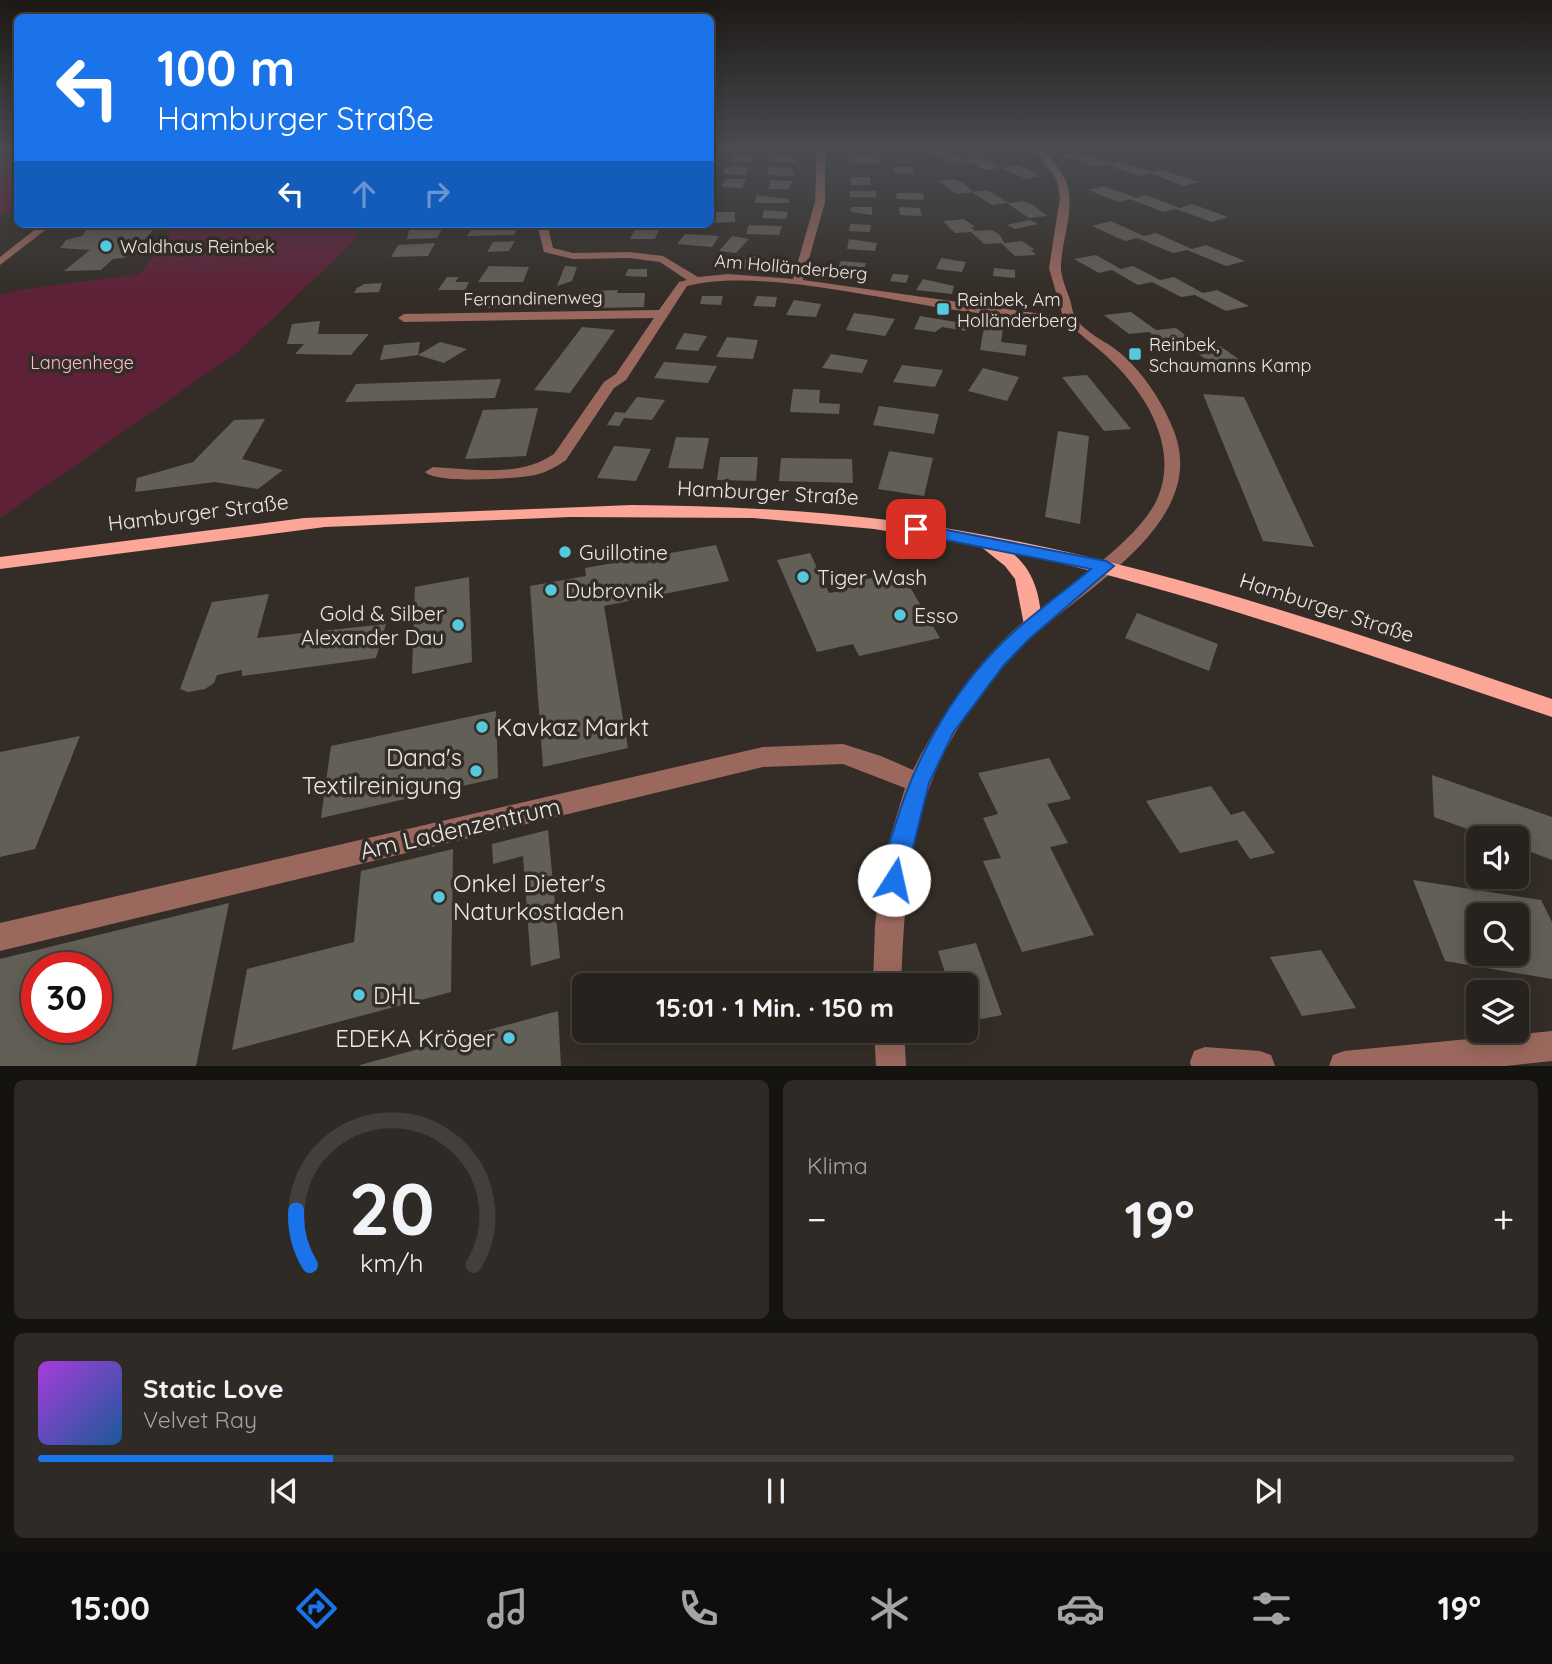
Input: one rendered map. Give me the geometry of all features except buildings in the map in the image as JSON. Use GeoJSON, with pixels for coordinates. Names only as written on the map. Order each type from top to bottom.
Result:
{"type":"FeatureCollection","features":[{"type":"Feature","properties":{"kind":"main road","name":"Hamburger Straße"},"geometry":{"type":"LineString","coordinates":[[0,563],[288,525],[523,513],[708,511],[783,515],[878,524],[1106,566],[1216,597],[1552,708]]}},
{"type":"Feature","properties":{"kind":"main road"},"geometry":{"type":"LineString","coordinates":[[980,541],[1014,563],[1025,578],[1031,596],[1032,625]]}},
{"type":"Feature","properties":{"kind":"street"},"geometry":{"type":"LineString","coordinates":[[797,283],[820,197]]}},
{"type":"Feature","properties":{"kind":"street"},"geometry":{"type":"LineString","coordinates":[[887,973],[888,925],[897,858],[918,783],[946,728],[998,660],[1032,625],[1106,566],[1153,522],[1167,496],[1172,469],[1168,436],[1149,393],[1116,356],[1071,322],[1055,268],[1065,197]]}},
{"type":"Feature","properties":{"kind":"street"},"geometry":{"type":"LineString","coordinates":[[0,262],[43,228]]}},
{"type":"Feature","properties":{"kind":"street"},"geometry":{"type":"LineString","coordinates":[[543,228],[548,250],[573,256],[629,255],[663,259],[694,279]]}},
{"type":"Feature","properties":{"kind":"street","name":"Am Holländerberg"},"geometry":{"type":"LineString","coordinates":[[433,472],[516,473],[538,470],[559,458],[609,385],[621,377],[683,284],[694,279],[797,283],[1071,322]]}},
{"type":"Feature","properties":{"kind":"street","name":"Fernandinenweg"},"geometry":{"type":"LineString","coordinates":[[404,318],[663,313]]}},
{"type":"Feature","properties":{"kind":"street","name":"Am Ladenzentrum"},"geometry":{"type":"LineString","coordinates":[[0,937],[763,757],[843,754],[873,763],[918,783]]}},
{"type":"Feature","properties":{"kind":"street"},"geometry":{"type":"LineString","coordinates":[[890,1043],[891,1066]]}},
{"type":"Feature","properties":{"kind":"street"},"geometry":{"type":"LineString","coordinates":[[1344,1066],[1552,1046]]}},
{"type":"Feature","properties":{"kind":"street"},"geometry":{"type":"LineString","coordinates":[[1205,1062],[1259,1066]]}},
{"type":"Feature","properties":{"kind":"green space"},"geometry":{"type":"Polygon","coordinates":[[[0,197],[14,197],[14,210],[0,216],[0,197]]]}},
{"type":"Feature","properties":{"kind":"green space","name":"Langenhege"},"geometry":{"type":"Polygon","coordinates":[[[169,228],[359,228],[356,239],[240,350],[0,518],[0,295],[19,290],[140,274],[170,235],[169,228]]]}},
{"type":"Feature","properties":{"kind":"place","name":"Waldhaus Reinbek"},"geometry":{"type":"Point","coordinates":[106,246]}},
{"type":"Feature","properties":{"kind":"place","name":"Reinbek, Am Holländerberg"},"geometry":{"type":"Point","coordinates":[943,309]}},
{"type":"Feature","properties":{"kind":"place","name":"Reinbek, Schaumanns Kamp"},"geometry":{"type":"Point","coordinates":[1135,354]}},
{"type":"Feature","properties":{"kind":"place","name":"Guillotine"},"geometry":{"type":"Point","coordinates":[565,552]}},
{"type":"Feature","properties":{"kind":"place","name":"Tiger Wash"},"geometry":{"type":"Point","coordinates":[803,577]}},
{"type":"Feature","properties":{"kind":"place","name":"Dubrovnik"},"geometry":{"type":"Point","coordinates":[551,590]}},
{"type":"Feature","properties":{"kind":"place","name":"Esso"},"geometry":{"type":"Point","coordinates":[900,615]}},
{"type":"Feature","properties":{"kind":"place","name":"Gold & Silber Alexander Dau"},"geometry":{"type":"Point","coordinates":[458,625]}},
{"type":"Feature","properties":{"kind":"place","name":"Kavkaz Markt"},"geometry":{"type":"Point","coordinates":[482,727]}},
{"type":"Feature","properties":{"kind":"place","name":"Dana's Textilreinigung"},"geometry":{"type":"Point","coordinates":[476,771]}},
{"type":"Feature","properties":{"kind":"place","name":"Onkel Dieter's Naturkostladen"},"geometry":{"type":"Point","coordinates":[439,897]}},
{"type":"Feature","properties":{"kind":"place","name":"DHL"},"geometry":{"type":"Point","coordinates":[359,995]}},
{"type":"Feature","properties":{"kind":"place","name":"EDEKA Kröger"},"geometry":{"type":"Point","coordinates":[509,1038]}},
{"type":"Feature","properties":{"kind":"route"},"geometry":{"type":"LineString","coordinates":[[894,880],[897,858],[918,783],[946,728],[972,691],[1022,635],[1106,566],[916,529]]}}]}
